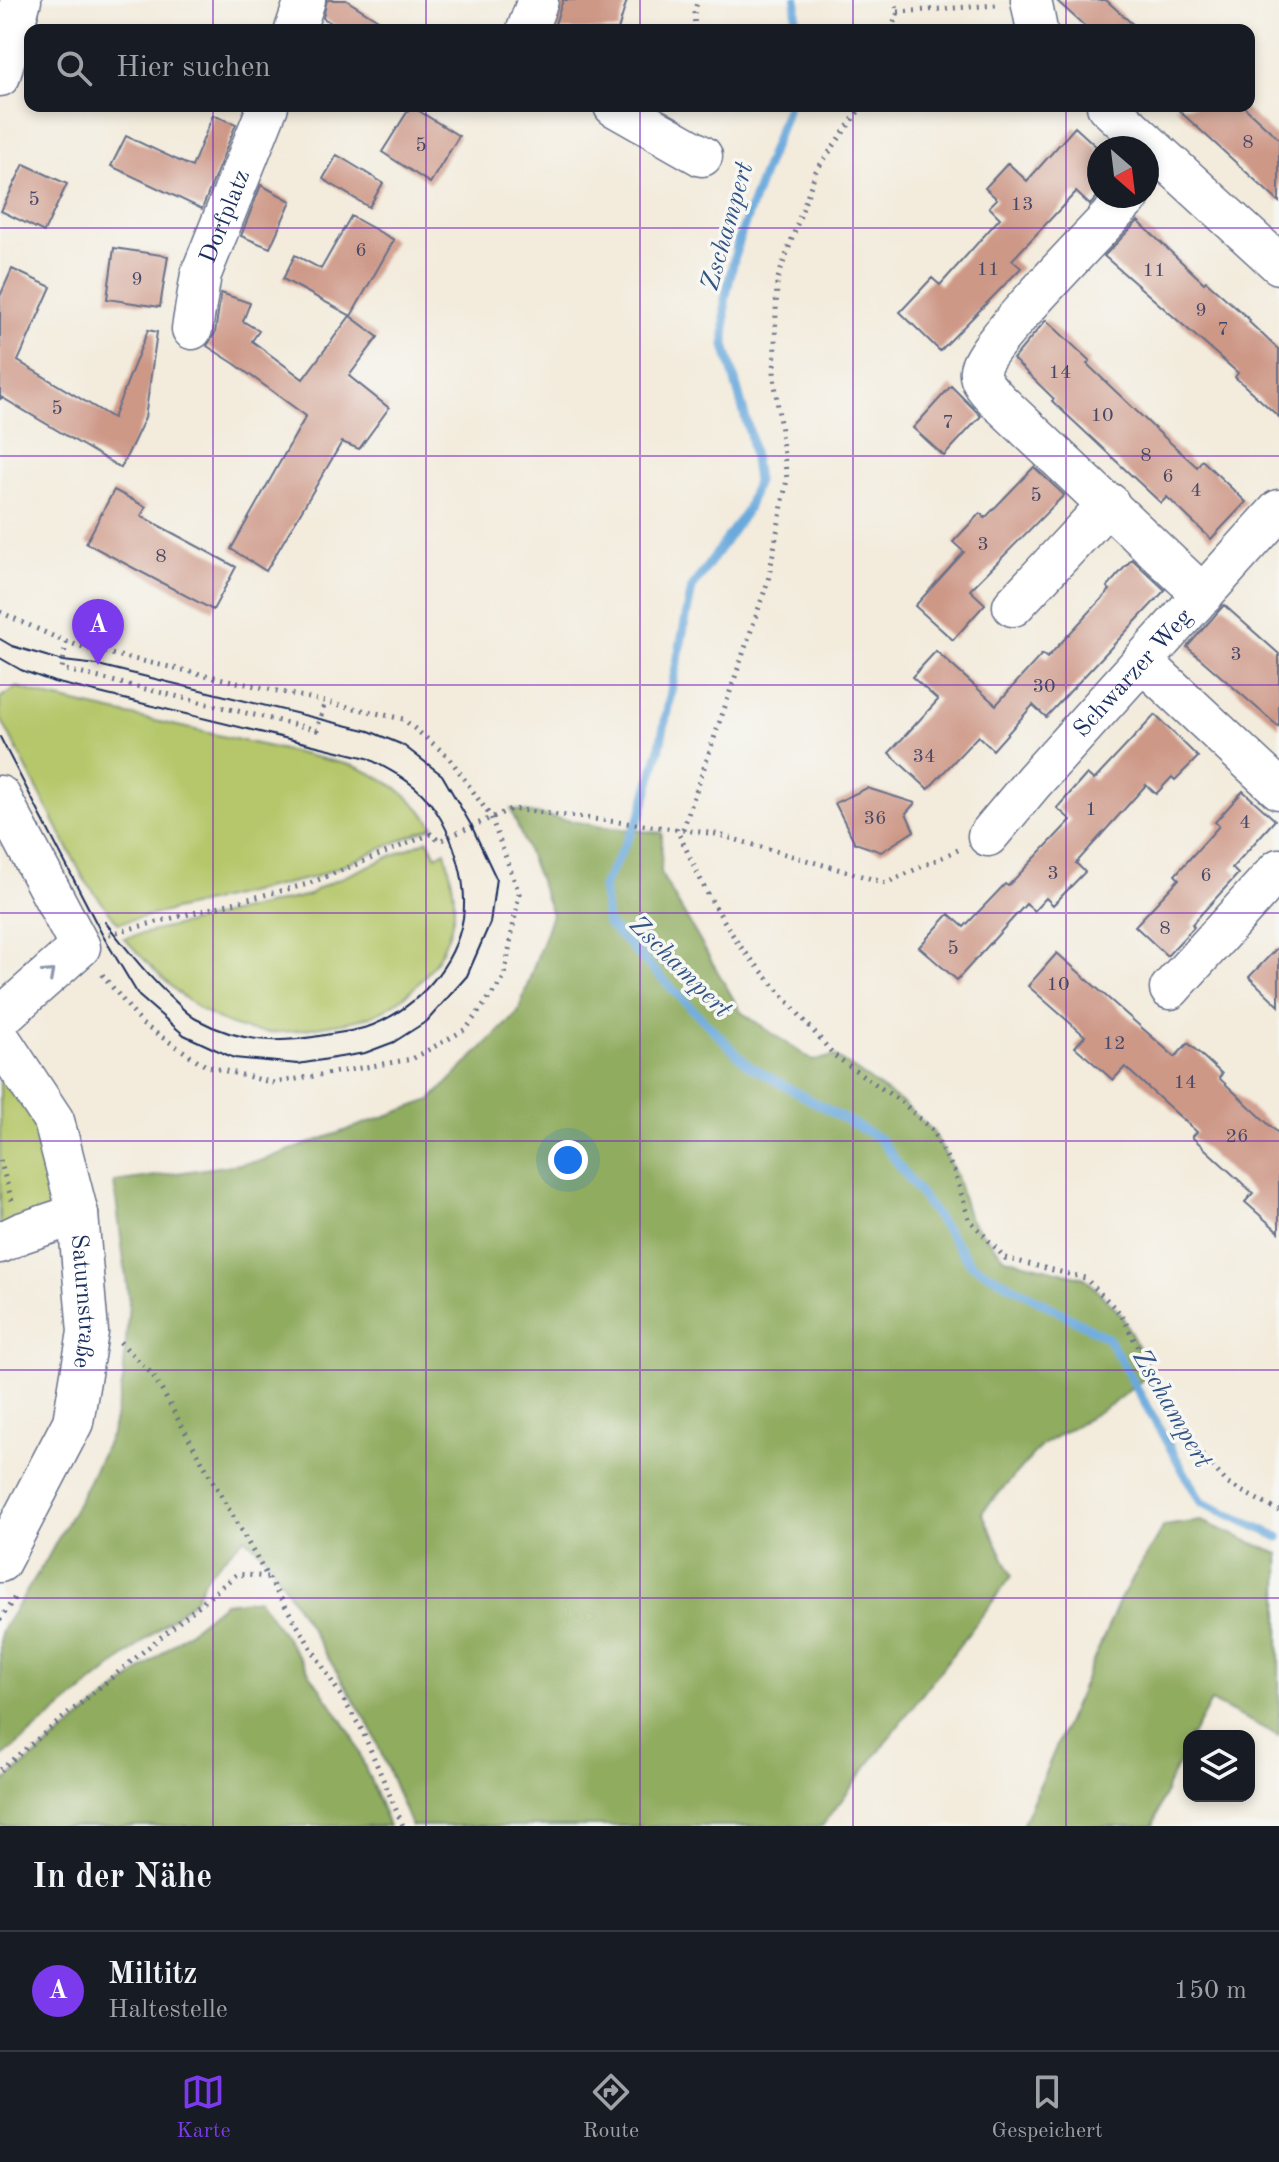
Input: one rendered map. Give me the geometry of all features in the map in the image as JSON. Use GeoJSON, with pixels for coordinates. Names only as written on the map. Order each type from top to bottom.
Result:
{"type":"FeatureCollection","features":[{"type":"Feature","properties":{"kind":"street"},"geometry":{"type":"LineString","coordinates":[[0,76],[21,0]]}},
{"type":"Feature","properties":{"kind":"street"},"geometry":{"type":"LineString","coordinates":[[297,24],[305,0]]}},
{"type":"Feature","properties":{"kind":"street"},"geometry":{"type":"LineString","coordinates":[[529,24],[538,0]]}},
{"type":"Feature","properties":{"kind":"street","name":"Dorfplatz"},"geometry":{"type":"LineString","coordinates":[[192,329],[201,274],[266,112]]}},
{"type":"Feature","properties":{"kind":"street"},"geometry":{"type":"LineString","coordinates":[[625,112],[702,156]]}},
{"type":"Feature","properties":{"kind":"street"},"geometry":{"type":"LineString","coordinates":[[1112,112],[1131,136]]}},
{"type":"Feature","properties":{"kind":"street"},"geometry":{"type":"LineString","coordinates":[[1159,169],[1279,264]]}},
{"type":"Feature","properties":{"kind":"street"},"geometry":{"type":"LineString","coordinates":[[1119,208],[1005,330],[980,366],[979,376],[998,401],[1203,595]]}},
{"type":"Feature","properties":{"kind":"street"},"geometry":{"type":"LineString","coordinates":[[1013,606],[1109,503]]}},
{"type":"Feature","properties":{"kind":"street","name":"Schwarzer Weg"},"geometry":{"type":"LineString","coordinates":[[988,836],[1279,510]]}},
{"type":"Feature","properties":{"kind":"street"},"geometry":{"type":"LineString","coordinates":[[1143,662],[1279,789]]}},
{"type":"Feature","properties":{"kind":"street"},"geometry":{"type":"LineString","coordinates":[[0,796],[80,947],[0,1018]]}},
{"type":"Feature","properties":{"kind":"street"},"geometry":{"type":"LineString","coordinates":[[1170,989],[1279,869]]}},
{"type":"Feature","properties":{"kind":"street","name":"Saturnstraße"},"geometry":{"type":"LineString","coordinates":[[0,1039],[54,1121],[78,1214],[88,1332],[73,1422],[0,1562]]}},
{"type":"Feature","properties":{"kind":"street","name":"Saturnstraße"},"geometry":{"type":"LineString","coordinates":[[11,1238],[78,1214]]}},
{"type":"Feature","properties":{"kind":"path"},"geometry":{"type":"LineString","coordinates":[[695,24],[698,0]]}},
{"type":"Feature","properties":{"kind":"path"},"geometry":{"type":"LineString","coordinates":[[893,24],[898,12],[894,0]]}},
{"type":"Feature","properties":{"kind":"path"},"geometry":{"type":"LineString","coordinates":[[898,12],[1032,11]]}},
{"type":"Feature","properties":{"kind":"path"},"geometry":{"type":"LineString","coordinates":[[858,112],[816,171],[777,281],[774,376],[787,479],[768,581],[680,828],[708,895],[739,945],[835,1056],[904,1104],[932,1130],[955,1173],[969,1219],[1005,1258],[1085,1278],[1121,1314],[1179,1428],[1228,1484],[1279,1511]]}},
{"type":"Feature","properties":{"kind":"path"},"geometry":{"type":"LineString","coordinates":[[0,612],[66,642],[403,719],[448,756],[491,817],[519,893],[504,978],[466,1029],[412,1059],[274,1083],[206,1066],[142,1024],[80,947],[103,936],[308,884],[431,834],[439,841],[491,817],[511,809],[716,834],[886,883],[988,836]]}},
{"type":"Feature","properties":{"kind":"path"},"geometry":{"type":"LineString","coordinates":[[66,642],[62,669],[317,730],[325,701]]}},
{"type":"Feature","properties":{"kind":"path"},"geometry":{"type":"LineString","coordinates":[[0,1160],[11,1238]]}},
{"type":"Feature","properties":{"kind":"path"},"geometry":{"type":"LineString","coordinates":[[119,1341],[153,1375],[268,1578],[362,1730],[403,1826]]}},
{"type":"Feature","properties":{"kind":"path"},"geometry":{"type":"LineString","coordinates":[[0,1770],[237,1574],[268,1578]]}},
{"type":"Feature","properties":{"kind":"green space"},"geometry":{"type":"Polygon","coordinates":[[[17,687],[49,697],[354,766],[398,790],[434,826],[315,877],[118,923],[84,879],[0,717],[0,698],[17,687]]]}},
{"type":"Feature","properties":{"kind":"green space"},"geometry":{"type":"Polygon","coordinates":[[[511,809],[602,827],[662,833],[661,874],[741,1012],[813,1061],[835,1056],[904,1104],[932,1130],[955,1173],[969,1219],[1005,1258],[1085,1278],[1121,1314],[1151,1373],[1112,1404],[1042,1445],[982,1512],[1012,1576],[822,1826],[411,1826],[370,1726],[267,1558],[245,1537],[207,1575],[195,1599],[0,1759],[0,1633],[47,1559],[86,1487],[112,1432],[123,1381],[129,1302],[114,1182],[260,1161],[431,1100],[518,1012],[552,914],[511,809]]]}},
{"type":"Feature","properties":{"kind":"green space"},"geometry":{"type":"Polygon","coordinates":[[[428,840],[436,856],[445,851],[451,876],[454,910],[449,934],[434,964],[412,989],[385,1009],[365,1018],[283,1032],[263,1032],[225,1023],[192,1004],[124,938],[309,895],[318,888],[428,840]]]}},
{"type":"Feature","properties":{"kind":"green space"},"geometry":{"type":"Polygon","coordinates":[[[0,1039],[78,1214],[0,1244],[0,1039]]]}},
{"type":"Feature","properties":{"kind":"green space"},"geometry":{"type":"Polygon","coordinates":[[[1201,1521],[1279,1554],[1279,1736],[1211,1701],[1195,1730],[1183,1730],[1183,1755],[1168,1784],[1153,1826],[1022,1826],[1120,1599],[1164,1526],[1201,1521]]]}},
{"type":"Feature","properties":{"kind":"green space"},"geometry":{"type":"Polygon","coordinates":[[[259,1599],[352,1735],[389,1826],[0,1826],[0,1785],[224,1603],[259,1599]]]}},
{"type":"Feature","properties":{"kind":"building"},"geometry":{"type":"Polygon","coordinates":[[[327,0],[346,0],[384,24],[333,24],[323,18],[327,0]]]}},
{"type":"Feature","properties":{"kind":"building"},"geometry":{"type":"Polygon","coordinates":[[[563,0],[627,0],[620,24],[555,24],[563,0]]]}},
{"type":"Feature","properties":{"kind":"building"},"geometry":{"type":"Polygon","coordinates":[[[1056,0],[1106,0],[1132,24],[1082,24],[1056,0]]]}},
{"type":"Feature","properties":{"kind":"building"},"geometry":{"type":"Polygon","coordinates":[[[407,112],[421,112],[459,136],[430,183],[382,152],[407,112]]]}},
{"type":"Feature","properties":{"kind":"building"},"geometry":{"type":"Polygon","coordinates":[[[1181,112],[1250,112],[1279,139],[1279,202],[1181,112]]]}},
{"type":"Feature","properties":{"kind":"building"},"geometry":{"type":"Polygon","coordinates":[[[213,115],[236,124],[202,209],[111,166],[126,136],[192,167],[213,115]]]}},
{"type":"Feature","properties":{"kind":"building"},"geometry":{"type":"Polygon","coordinates":[[[1075,127],[1087,138],[1087,202],[1076,192],[1012,260],[1021,268],[940,351],[900,312],[932,278],[940,285],[1000,218],[989,207],[997,199],[985,188],[1008,163],[1027,181],[1075,127]]]}},
{"type":"Feature","properties":{"kind":"building"},"geometry":{"type":"Polygon","coordinates":[[[337,155],[383,183],[369,207],[323,179],[337,155]]]}},
{"type":"Feature","properties":{"kind":"building"},"geometry":{"type":"Polygon","coordinates":[[[24,164],[67,184],[44,232],[1,211],[24,164]]]}},
{"type":"Feature","properties":{"kind":"building"},"geometry":{"type":"Polygon","coordinates":[[[261,185],[291,201],[270,248],[241,236],[261,185]]]}},
{"type":"Feature","properties":{"kind":"building"},"geometry":{"type":"Polygon","coordinates":[[[351,216],[394,240],[351,316],[283,279],[295,255],[321,269],[351,216]]]}},
{"type":"Feature","properties":{"kind":"building"},"geometry":{"type":"Polygon","coordinates":[[[1138,221],[1204,283],[1206,281],[1250,320],[1279,350],[1279,417],[1235,377],[1238,373],[1104,256],[1138,221]]]}},
{"type":"Feature","properties":{"kind":"building"},"geometry":{"type":"Polygon","coordinates":[[[114,248],[168,256],[160,307],[107,299],[114,248]]]}},
{"type":"Feature","properties":{"kind":"building"},"geometry":{"type":"Polygon","coordinates":[[[12,269],[51,287],[18,361],[113,418],[148,330],[157,332],[145,418],[121,468],[1,397],[0,400],[0,296],[12,269]]]}},
{"type":"Feature","properties":{"kind":"building"},"geometry":{"type":"Polygon","coordinates":[[[221,293],[250,303],[243,321],[259,331],[252,341],[303,379],[350,316],[378,337],[349,376],[389,408],[359,449],[342,442],[266,571],[231,549],[306,416],[207,346],[215,333],[221,293]]]}},
{"type":"Feature","properties":{"kind":"building"},"geometry":{"type":"Polygon","coordinates":[[[1046,320],[1090,361],[1087,364],[1197,467],[1202,460],[1246,502],[1211,539],[1167,497],[1161,503],[1052,401],[1054,399],[1013,359],[1046,320]]]}},
{"type":"Feature","properties":{"kind":"building"},"geometry":{"type":"Polygon","coordinates":[[[951,386],[981,416],[944,456],[913,428],[951,386]]]}},
{"type":"Feature","properties":{"kind":"building"},"geometry":{"type":"Polygon","coordinates":[[[1034,467],[1064,495],[970,590],[985,604],[953,640],[915,606],[964,552],[953,542],[980,513],[985,518],[1034,467]]]}},
{"type":"Feature","properties":{"kind":"building"},"geometry":{"type":"Polygon","coordinates":[[[114,490],[146,507],[141,516],[236,567],[213,610],[86,543],[114,490]]]}},
{"type":"Feature","properties":{"kind":"building"},"geometry":{"type":"Polygon","coordinates":[[[1132,559],[1165,590],[1046,717],[1033,705],[993,750],[978,736],[928,789],[889,753],[938,700],[912,677],[936,651],[996,705],[1042,654],[1047,658],[1110,590],[1107,587],[1132,559]]]}},
{"type":"Feature","properties":{"kind":"building"},"geometry":{"type":"Polygon","coordinates":[[[1224,605],[1279,654],[1279,727],[1187,647],[1224,605]]]}},
{"type":"Feature","properties":{"kind":"building"},"geometry":{"type":"Polygon","coordinates":[[[1155,715],[1198,757],[1156,794],[1146,785],[1076,863],[1085,872],[1053,905],[1046,898],[1034,911],[1026,904],[957,980],[919,947],[949,914],[964,927],[1005,884],[1008,886],[1071,820],[1057,808],[1087,774],[1094,780],[1155,715]]]}},
{"type":"Feature","properties":{"kind":"building"},"geometry":{"type":"Polygon","coordinates":[[[867,788],[915,803],[906,813],[914,831],[881,852],[855,843],[835,803],[867,788]]]}},
{"type":"Feature","properties":{"kind":"building"},"geometry":{"type":"Polygon","coordinates":[[[1243,791],[1275,820],[1232,868],[1238,874],[1167,956],[1135,926],[1179,879],[1175,875],[1219,826],[1215,822],[1243,791]]]}},
{"type":"Feature","properties":{"kind":"building"},"geometry":{"type":"Polygon","coordinates":[[[1279,946],[1279,1006],[1249,977],[1279,946]]]}},
{"type":"Feature","properties":{"kind":"building"},"geometry":{"type":"Polygon","coordinates":[[[1057,953],[1175,1057],[1188,1043],[1222,1074],[1219,1078],[1279,1134],[1279,1232],[1245,1202],[1253,1193],[1192,1137],[1197,1132],[1125,1067],[1113,1080],[1075,1047],[1085,1036],[1028,986],[1057,953]]]}},
{"type":"Feature","properties":{"kind":"waterway","name":"Zschampert"},"geometry":{"type":"LineString","coordinates":[[796,0],[796,24]]}},
{"type":"Feature","properties":{"kind":"waterway","name":"Zschampert"},"geometry":{"type":"LineString","coordinates":[[786,112],[738,242],[725,299],[725,345],[751,438],[757,481],[747,510],[692,588],[659,751],[641,814],[603,886],[607,923],[748,1065],[880,1139],[971,1264],[1108,1338],[1201,1502],[1279,1537]]}},
{"type":"Feature","properties":{"kind":"tram line"},"geometry":{"type":"LineString","coordinates":[[0,639],[12,646],[63,661],[98,665],[369,731],[403,745],[442,775],[471,825],[496,878],[490,923],[467,976],[427,1021],[394,1042],[365,1053],[298,1064],[234,1058],[184,1035],[139,996],[103,936],[0,737]]}},
{"type":"Feature","properties":{"kind":"tram line"},"geometry":{"type":"LineString","coordinates":[[0,658],[21,670],[54,682],[367,758],[412,785],[434,808],[458,861],[464,904],[459,936],[452,952],[432,983],[419,996],[368,1027],[291,1040],[244,1037],[193,1017],[154,981],[105,922]]}},
{"type":"Feature","properties":{"kind":"place","name":"Miltitz"},"geometry":{"type":"Point","coordinates":[98,665]}}]}
